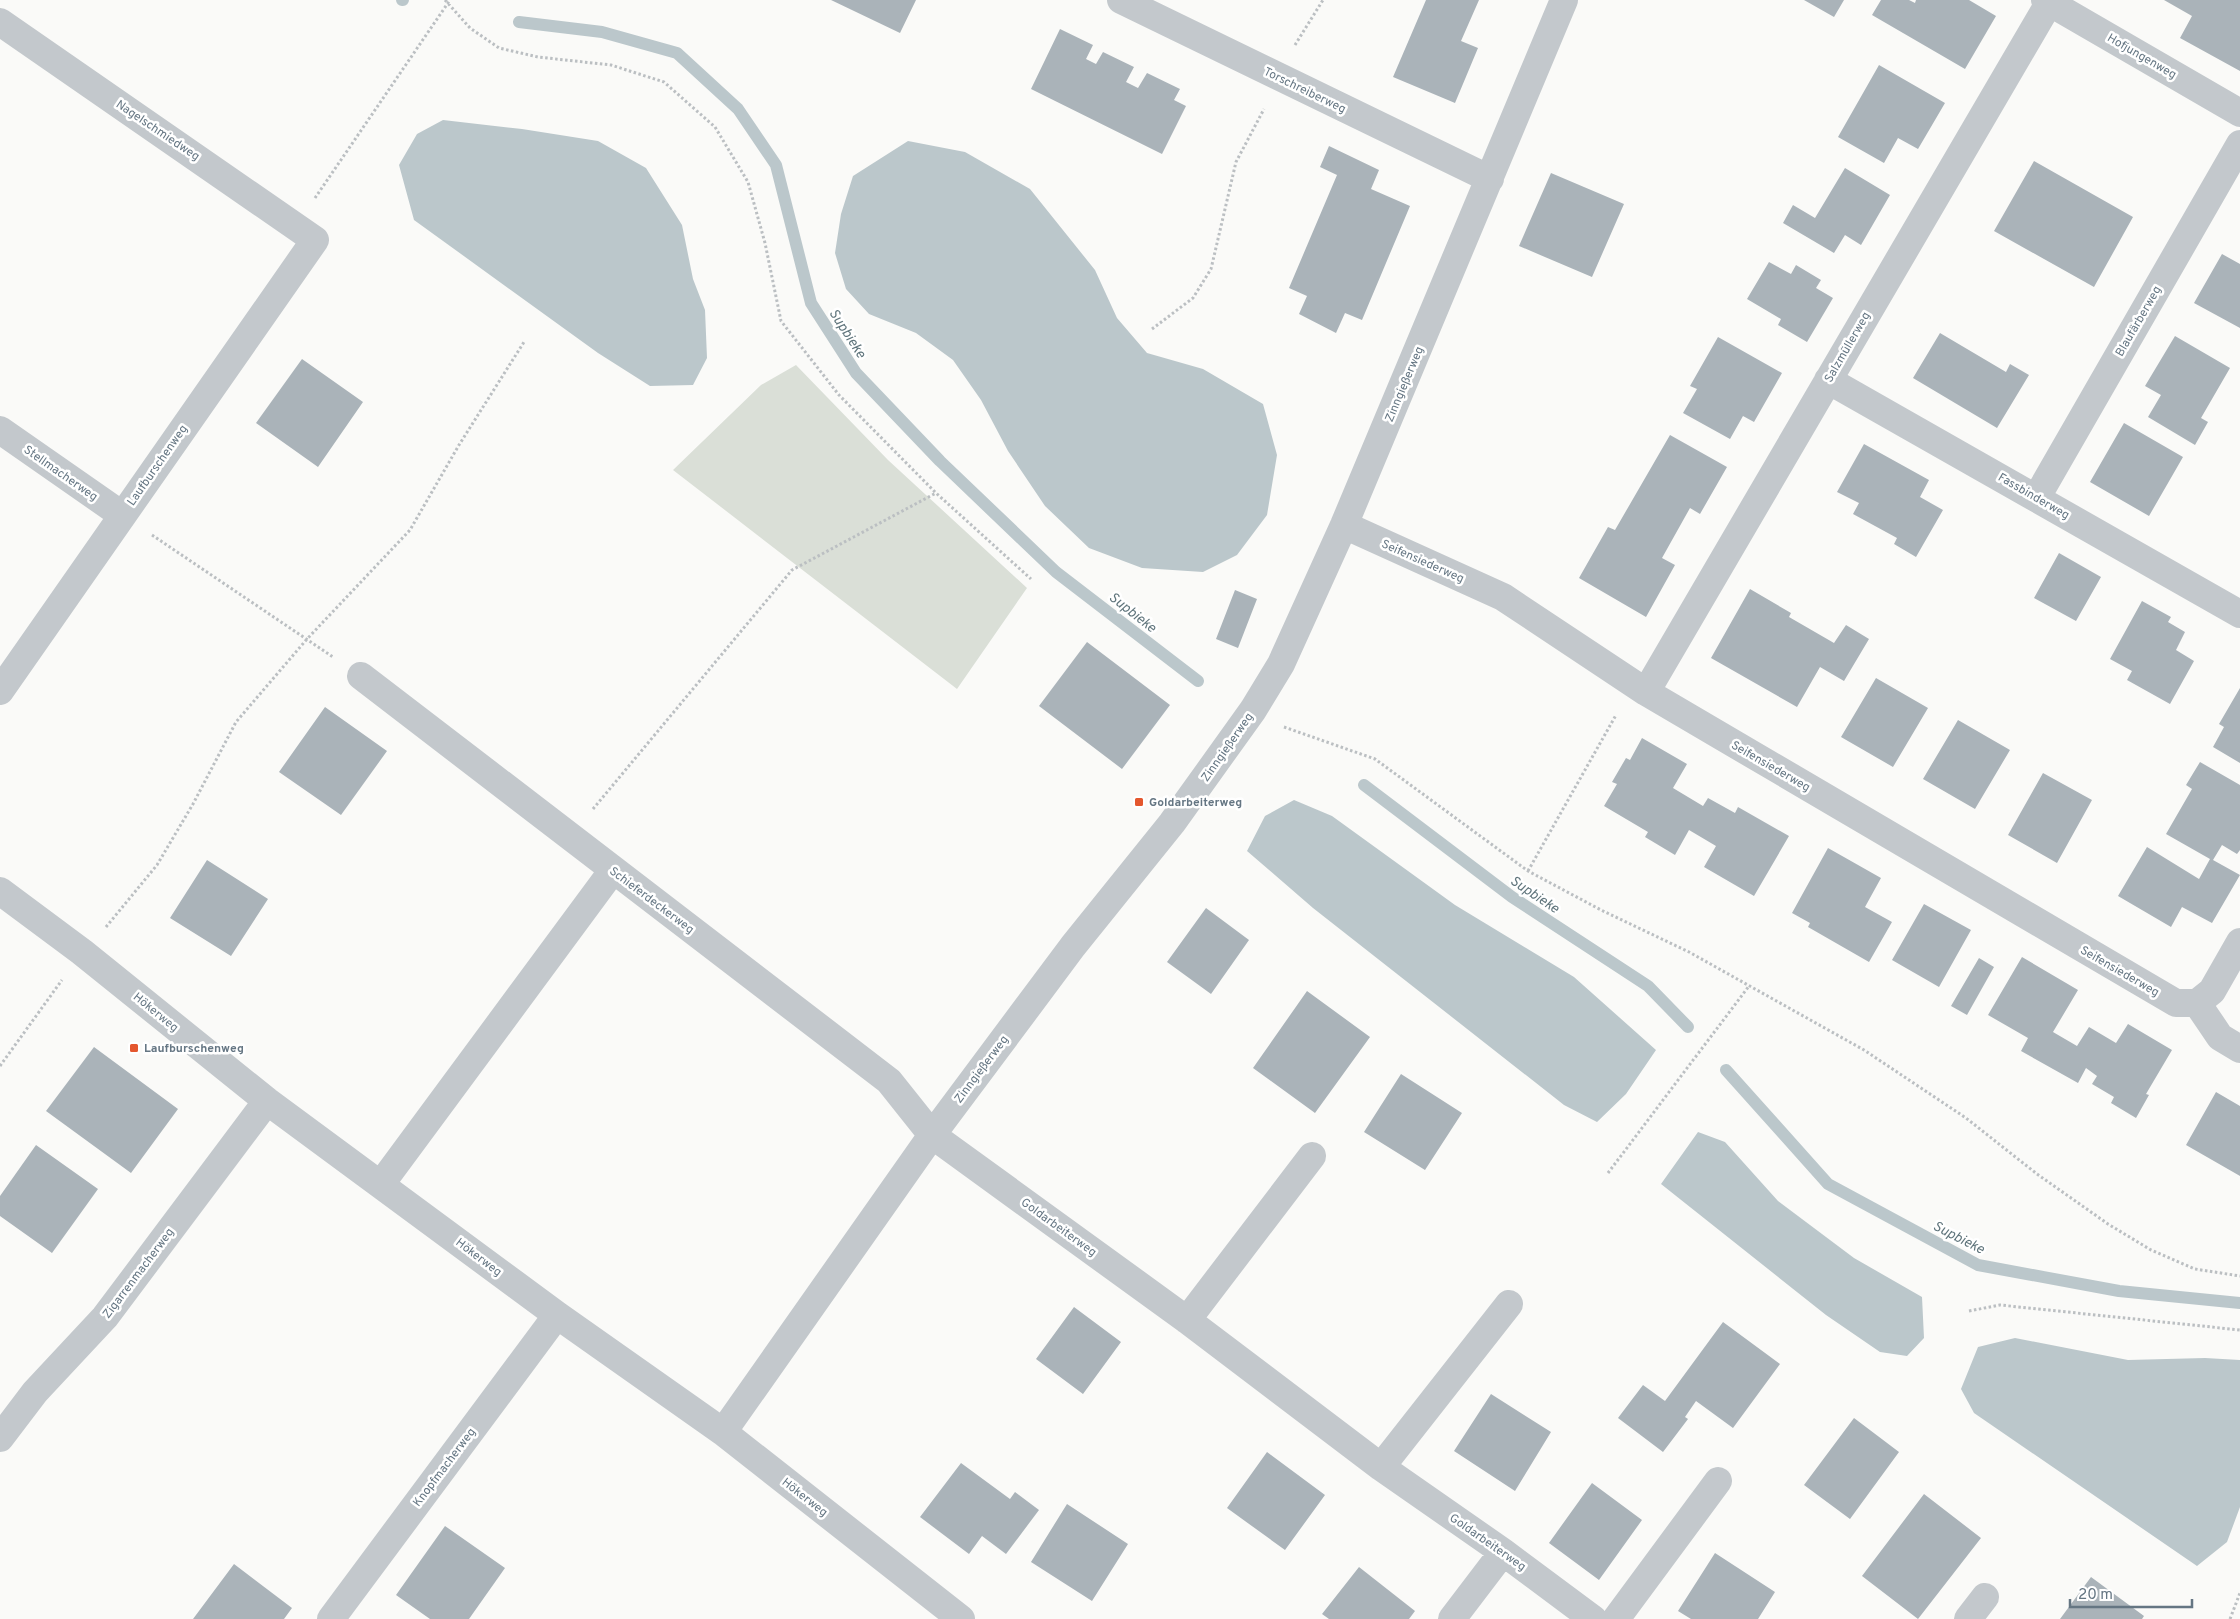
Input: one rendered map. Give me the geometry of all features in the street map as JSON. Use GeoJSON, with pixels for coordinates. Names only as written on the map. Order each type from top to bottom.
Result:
{"type":"FeatureCollection","features":[{"type":"Feature","properties":{"kind":"street","name":"Torschreiberweg"},"geometry":{"type":"LineString","coordinates":[[1121,0],[1490,179]]}},
{"type":"Feature","properties":{"kind":"street","name":"Zinngießerweg"},"geometry":{"type":"LineString","coordinates":[[723,1432],[932,1135],[1073,946],[1172,823],[1253,710],[1280,664],[1299,626],[1344,525],[1564,0]]}},
{"type":"Feature","properties":{"kind":"street","name":"Hofjungenweg"},"geometry":{"type":"LineString","coordinates":[[2047,1],[2240,113]]}},
{"type":"Feature","properties":{"kind":"street","name":"Salzmüllerweg"},"geometry":{"type":"LineString","coordinates":[[1646,692],[2047,1]]}},
{"type":"Feature","properties":{"kind":"street","name":"Nagelschmiedweg"},"geometry":{"type":"LineString","coordinates":[[0,22],[305,232]]}},
{"type":"Feature","properties":{"kind":"street","name":"Blaufärberweg"},"geometry":{"type":"LineString","coordinates":[[2036,497],[2240,144]]}},
{"type":"Feature","properties":{"kind":"street","name":"Laufburschenweg"},"geometry":{"type":"LineString","coordinates":[[0,690],[122,515],[305,232]]}},
{"type":"Feature","properties":{"kind":"street","name":"Fassbinderweg"},"geometry":{"type":"LineString","coordinates":[[1828,380],[2240,614]]}},
{"type":"Feature","properties":{"kind":"street","name":"Stellmacherweg"},"geometry":{"type":"LineString","coordinates":[[0,430],[122,515]]}},
{"type":"Feature","properties":{"kind":"street","name":"Seifensiederweg"},"geometry":{"type":"LineString","coordinates":[[1344,525],[1503,597],[1646,692],[2176,1004],[2197,1002]]}},
{"type":"Feature","properties":{"kind":"street","name":"Schieferdeckerweg"},"geometry":{"type":"LineString","coordinates":[[360,676],[889,1081],[932,1135]]}},
{"type":"Feature","properties":{"kind":"street"},"geometry":{"type":"LineString","coordinates":[[381,1184],[613,870]]}},
{"type":"Feature","properties":{"kind":"street","name":"Hökerweg"},"geometry":{"type":"LineString","coordinates":[[0,890],[82,952],[267,1101],[557,1315],[723,1432],[961,1619]]}},
{"type":"Feature","properties":{"kind":"street"},"geometry":{"type":"LineString","coordinates":[[2240,942],[2212,991],[2197,1002],[2220,1037],[2240,1049]]}},
{"type":"Feature","properties":{"kind":"street","name":"Zigarrenmacherweg"},"geometry":{"type":"LineString","coordinates":[[0,1438],[35,1392],[105,1317],[267,1101]]}},
{"type":"Feature","properties":{"kind":"street","name":"Goldarbeiterweg"},"geometry":{"type":"LineString","coordinates":[[932,1135],[1187,1320],[1381,1467],[1503,1552],[1593,1619]]}},
{"type":"Feature","properties":{"kind":"street"},"geometry":{"type":"LineString","coordinates":[[1187,1320],[1312,1156]]}},
{"type":"Feature","properties":{"kind":"street"},"geometry":{"type":"LineString","coordinates":[[1381,1467],[1509,1304]]}},
{"type":"Feature","properties":{"kind":"street","name":"Knopfmacherweg"},"geometry":{"type":"LineString","coordinates":[[342,1615],[557,1315]]}},
{"type":"Feature","properties":{"kind":"street"},"geometry":{"type":"LineString","coordinates":[[1616,1619],[1718,1481]]}},
{"type":"Feature","properties":{"kind":"street"},"geometry":{"type":"LineString","coordinates":[[1452,1619],[1503,1552]]}},
{"type":"Feature","properties":{"kind":"street"},"geometry":{"type":"LineString","coordinates":[[1968,1619],[1985,1597]]}},
{"type":"Feature","properties":{"kind":"path"},"geometry":{"type":"LineString","coordinates":[[305,232],[307,210],[446,2],[450,0]]}},
{"type":"Feature","properties":{"kind":"path"},"geometry":{"type":"LineString","coordinates":[[1152,329],[1193,298],[1211,269],[1236,162],[1280,78],[1292,49],[1323,0]]}},
{"type":"Feature","properties":{"kind":"path"},"geometry":{"type":"LineString","coordinates":[[446,2],[470,28],[499,48],[538,57],[611,65],[664,82],[715,127],[748,182],[764,244],[780,321],[839,395],[936,492],[1031,579]]}},
{"type":"Feature","properties":{"kind":"path"},"geometry":{"type":"LineString","coordinates":[[0,1066],[82,952],[118,914],[157,865],[193,804],[236,722],[307,639],[410,530],[459,445],[524,342]]}},
{"type":"Feature","properties":{"kind":"path"},"geometry":{"type":"LineString","coordinates":[[570,837],[792,570],[936,492]]}},
{"type":"Feature","properties":{"kind":"path"},"geometry":{"type":"LineString","coordinates":[[122,515],[360,676]]}},
{"type":"Feature","properties":{"kind":"path"},"geometry":{"type":"LineString","coordinates":[[1528,871],[1616,714],[1646,692]]}},
{"type":"Feature","properties":{"kind":"path"},"geometry":{"type":"LineString","coordinates":[[1253,710],[1279,726],[1375,759],[1528,871],[1601,910],[1689,952],[1872,1056],[1966,1118],[2037,1174],[2100,1218],[2151,1250],[2195,1269],[2240,1276]]}},
{"type":"Feature","properties":{"kind":"path"},"geometry":{"type":"LineString","coordinates":[[1608,1173],[1750,986]]}},
{"type":"Feature","properties":{"kind":"path"},"geometry":{"type":"LineString","coordinates":[[1969,1311],[2000,1305],[2240,1330]]}},
{"type":"Feature","properties":{"kind":"path"},"geometry":{"type":"LineString","coordinates":[[2230,1619],[2240,1593]]}},
{"type":"Feature","properties":{"kind":"shaded area"},"geometry":{"type":"Polygon","coordinates":[[[443,120],[522,129],[598,141],[646,168],[682,225],[693,279],[705,310],[707,358],[693,385],[650,386],[598,353],[414,220],[399,165],[417,134],[443,120]]]}},
{"type":"Feature","properties":{"kind":"shaded area"},"geometry":{"type":"Polygon","coordinates":[[[908,141],[965,152],[1030,189],[1095,270],[1117,318],[1147,353],[1203,369],[1263,404],[1277,455],[1267,515],[1237,555],[1203,572],[1142,568],[1089,548],[1045,506],[1008,451],[981,400],[953,360],[916,333],[869,314],[846,289],[835,253],[841,214],[853,176],[908,141]]]}},
{"type":"Feature","properties":{"kind":"shaded area"},"geometry":{"type":"Polygon","coordinates":[[[796,365],[888,460],[1027,588],[957,689],[673,470],[761,385],[796,365]]]}},
{"type":"Feature","properties":{"kind":"shaded area"},"geometry":{"type":"Polygon","coordinates":[[[1294,800],[1332,816],[1455,905],[1574,977],[1656,1050],[1626,1094],[1597,1122],[1564,1105],[1313,908],[1247,851],[1265,816],[1294,800]]]}},
{"type":"Feature","properties":{"kind":"shaded area"},"geometry":{"type":"Polygon","coordinates":[[[1698,1132],[1725,1142],[1778,1201],[1854,1258],[1922,1297],[1924,1338],[1907,1356],[1880,1352],[1826,1315],[1661,1184],[1698,1132]]]}},
{"type":"Feature","properties":{"kind":"shaded area"},"geometry":{"type":"Polygon","coordinates":[[[2015,1338],[2128,1360],[2205,1358],[2240,1360],[2240,1507],[2227,1542],[2197,1566],[1974,1413],[1961,1389],[1978,1347],[2015,1338]]]}},
{"type":"Feature","properties":{"kind":"building"},"geometry":{"type":"Polygon","coordinates":[[[831,0],[916,0],[900,33],[831,0]]]}},
{"type":"Feature","properties":{"kind":"building"},"geometry":{"type":"Polygon","coordinates":[[[1426,0],[1479,0],[1461,41],[1478,48],[1455,103],[1393,77],[1426,0]]]}},
{"type":"Feature","properties":{"kind":"building"},"geometry":{"type":"Polygon","coordinates":[[[1804,0],[1844,0],[1834,17],[1804,0]]]}},
{"type":"Feature","properties":{"kind":"building"},"geometry":{"type":"Polygon","coordinates":[[[1881,0],[1909,0],[1915,3],[1916,0],[1969,0],[1996,16],[1965,69],[1872,15],[1881,0]]]}},
{"type":"Feature","properties":{"kind":"building"},"geometry":{"type":"Polygon","coordinates":[[[2164,0],[2240,0],[2240,71],[2180,38],[2192,16],[2164,0]]]}},
{"type":"Feature","properties":{"kind":"building"},"geometry":{"type":"Polygon","coordinates":[[[1060,29],[1093,45],[1086,59],[1096,64],[1103,52],[1134,67],[1126,82],[1138,88],[1147,73],[1180,89],[1174,100],[1186,106],[1162,154],[1031,89],[1060,29]]]}},
{"type":"Feature","properties":{"kind":"building"},"geometry":{"type":"Polygon","coordinates":[[[1879,65],[1945,103],[1918,149],[1898,138],[1884,163],[1838,137],[1879,65]]]}},
{"type":"Feature","properties":{"kind":"building"},"geometry":{"type":"Polygon","coordinates":[[[1329,146],[1379,170],[1371,189],[1410,206],[1362,320],[1345,313],[1336,333],[1299,314],[1307,296],[1289,288],[1337,175],[1320,167],[1329,146]]]}},
{"type":"Feature","properties":{"kind":"building"},"geometry":{"type":"Polygon","coordinates":[[[2034,161],[2133,217],[2094,287],[1994,231],[2034,161]]]}},
{"type":"Feature","properties":{"kind":"building"},"geometry":{"type":"Polygon","coordinates":[[[1845,168],[1890,195],[1861,245],[1845,235],[1834,253],[1783,223],[1793,205],[1815,218],[1845,168]]]}},
{"type":"Feature","properties":{"kind":"building"},"geometry":{"type":"Polygon","coordinates":[[[1551,173],[1624,204],[1592,277],[1519,246],[1551,173]]]}},
{"type":"Feature","properties":{"kind":"building"},"geometry":{"type":"Polygon","coordinates":[[[2222,254],[2240,264],[2240,328],[2194,303],[2222,254]]]}},
{"type":"Feature","properties":{"kind":"building"},"geometry":{"type":"Polygon","coordinates":[[[1769,262],[1791,274],[1796,265],[1821,280],[1816,288],[1833,298],[1807,342],[1778,325],[1781,319],[1747,299],[1769,262]]]}},
{"type":"Feature","properties":{"kind":"building"},"geometry":{"type":"Polygon","coordinates":[[[1940,333],[2006,372],[2010,364],[2029,375],[1997,428],[1913,378],[1940,333]]]}},
{"type":"Feature","properties":{"kind":"building"},"geometry":{"type":"Polygon","coordinates":[[[2175,336],[2230,368],[2201,418],[2208,422],[2195,445],[2148,417],[2161,395],[2145,386],[2175,336]]]}},
{"type":"Feature","properties":{"kind":"building"},"geometry":{"type":"Polygon","coordinates":[[[1718,337],[1782,373],[1754,422],[1743,416],[1730,439],[1683,413],[1697,389],[1690,386],[1718,337]]]}},
{"type":"Feature","properties":{"kind":"building"},"geometry":{"type":"Polygon","coordinates":[[[302,359],[363,402],[318,467],[256,423],[302,359]]]}},
{"type":"Feature","properties":{"kind":"building"},"geometry":{"type":"Polygon","coordinates":[[[2124,423],[2183,457],[2149,516],[2090,482],[2124,423]]]}},
{"type":"Feature","properties":{"kind":"building"},"geometry":{"type":"Polygon","coordinates":[[[1670,435],[1727,467],[1700,514],[1690,508],[1662,558],[1675,565],[1646,617],[1579,578],[1608,527],[1615,530],[1670,435]]]}},
{"type":"Feature","properties":{"kind":"building"},"geometry":{"type":"Polygon","coordinates":[[[1864,444],[1929,480],[1920,497],[1943,510],[1916,557],[1894,544],[1897,538],[1853,514],[1859,503],[1837,492],[1864,444]]]}},
{"type":"Feature","properties":{"kind":"building"},"geometry":{"type":"Polygon","coordinates":[[[2059,553],[2101,577],[2076,621],[2034,598],[2059,553]]]}},
{"type":"Feature","properties":{"kind":"building"},"geometry":{"type":"Polygon","coordinates":[[[1750,589],[1791,613],[1789,617],[1834,643],[1846,625],[1869,639],[1844,681],[1820,667],[1797,707],[1711,658],[1750,589]]]}},
{"type":"Feature","properties":{"kind":"building"},"geometry":{"type":"Polygon","coordinates":[[[1235,590],[1257,599],[1238,648],[1216,639],[1235,590]]]}},
{"type":"Feature","properties":{"kind":"building"},"geometry":{"type":"Polygon","coordinates":[[[2142,601],[2171,617],[2168,622],[2185,632],[2176,650],[2194,661],[2170,704],[2127,680],[2132,671],[2110,659],[2142,601]]]}},
{"type":"Feature","properties":{"kind":"building"},"geometry":{"type":"Polygon","coordinates":[[[1087,642],[1170,705],[1122,769],[1039,706],[1087,642]]]}},
{"type":"Feature","properties":{"kind":"building"},"geometry":{"type":"Polygon","coordinates":[[[1876,678],[1928,708],[1893,767],[1841,737],[1876,678]]]}},
{"type":"Feature","properties":{"kind":"building"},"geometry":{"type":"Polygon","coordinates":[[[2240,688],[2240,763],[2213,747],[2224,727],[2219,724],[2240,688]]]}},
{"type":"Feature","properties":{"kind":"building"},"geometry":{"type":"Polygon","coordinates":[[[325,707],[387,751],[341,815],[279,772],[325,707]]]}},
{"type":"Feature","properties":{"kind":"building"},"geometry":{"type":"Polygon","coordinates":[[[1958,720],[2010,750],[1975,809],[1923,779],[1958,720]]]}},
{"type":"Feature","properties":{"kind":"building"},"geometry":{"type":"Polygon","coordinates":[[[1642,738],[1687,764],[1673,788],[1703,806],[1708,798],[1735,813],[1738,807],[1789,836],[1754,896],[1704,867],[1716,846],[1689,830],[1675,855],[1645,837],[1648,832],[1604,806],[1617,784],[1612,782],[1626,758],[1630,760],[1642,738]]]}},
{"type":"Feature","properties":{"kind":"building"},"geometry":{"type":"Polygon","coordinates":[[[2200,762],[2240,785],[2240,850],[2237,854],[2222,845],[2213,860],[2240,875],[2212,923],[2182,907],[2171,927],[2118,896],[2147,847],[2199,879],[2210,859],[2166,834],[2192,789],[2186,785],[2200,762]]]}},
{"type":"Feature","properties":{"kind":"building"},"geometry":{"type":"Polygon","coordinates":[[[2043,773],[2092,800],[2057,863],[2008,835],[2043,773]]]}},
{"type":"Feature","properties":{"kind":"building"},"geometry":{"type":"Polygon","coordinates":[[[1828,848],[1881,878],[1865,907],[1892,922],[1869,962],[1808,927],[1810,923],[1792,913],[1828,848]]]}},
{"type":"Feature","properties":{"kind":"building"},"geometry":{"type":"Polygon","coordinates":[[[207,860],[268,899],[231,956],[170,918],[207,860]]]}},
{"type":"Feature","properties":{"kind":"building"},"geometry":{"type":"Polygon","coordinates":[[[1924,904],[1971,930],[1939,987],[1892,960],[1924,904]]]}},
{"type":"Feature","properties":{"kind":"building"},"geometry":{"type":"Polygon","coordinates":[[[1206,908],[1249,940],[1211,994],[1167,962],[1206,908]]]}},
{"type":"Feature","properties":{"kind":"building"},"geometry":{"type":"Polygon","coordinates":[[[2022,957],[2078,990],[2053,1032],[2077,1046],[2089,1027],[2116,1043],[2128,1024],[2172,1050],[2146,1094],[2149,1095],[2136,1118],[2111,1103],[2114,1097],[2092,1084],[2097,1076],[2086,1068],[2078,1083],[2021,1051],[2028,1038],[1988,1015],[2022,957]]]}},
{"type":"Feature","properties":{"kind":"building"},"geometry":{"type":"Polygon","coordinates":[[[1979,958],[1994,967],[1967,1015],[1951,1006],[1979,958]]]}},
{"type":"Feature","properties":{"kind":"building"},"geometry":{"type":"Polygon","coordinates":[[[1307,991],[1370,1037],[1315,1113],[1253,1068],[1307,991]]]}},
{"type":"Feature","properties":{"kind":"building"},"geometry":{"type":"Polygon","coordinates":[[[94,1047],[178,1109],[131,1173],[46,1111],[94,1047]]]}},
{"type":"Feature","properties":{"kind":"building"},"geometry":{"type":"Polygon","coordinates":[[[1401,1074],[1462,1113],[1425,1170],[1364,1132],[1401,1074]]]}},
{"type":"Feature","properties":{"kind":"building"},"geometry":{"type":"Polygon","coordinates":[[[2216,1092],[2240,1106],[2240,1176],[2186,1145],[2216,1092]]]}},
{"type":"Feature","properties":{"kind":"building"},"geometry":{"type":"Polygon","coordinates":[[[36,1145],[98,1189],[52,1253],[0,1216],[0,1196],[36,1145]]]}},
{"type":"Feature","properties":{"kind":"building"},"geometry":{"type":"Polygon","coordinates":[[[1074,1307],[1121,1342],[1083,1394],[1036,1359],[1074,1307]]]}},
{"type":"Feature","properties":{"kind":"building"},"geometry":{"type":"Polygon","coordinates":[[[1723,1322],[1780,1364],[1733,1428],[1696,1401],[1685,1417],[1688,1419],[1663,1452],[1618,1418],[1643,1385],[1665,1401],[1723,1322]]]}},
{"type":"Feature","properties":{"kind":"building"},"geometry":{"type":"Polygon","coordinates":[[[1491,1394],[1551,1432],[1515,1491],[1454,1451],[1491,1394]]]}},
{"type":"Feature","properties":{"kind":"building"},"geometry":{"type":"Polygon","coordinates":[[[1854,1418],[1899,1452],[1850,1519],[1804,1485],[1854,1418]]]}},
{"type":"Feature","properties":{"kind":"building"},"geometry":{"type":"Polygon","coordinates":[[[1267,1452],[1325,1495],[1285,1550],[1227,1508],[1267,1452]]]}},
{"type":"Feature","properties":{"kind":"building"},"geometry":{"type":"Polygon","coordinates":[[[961,1463],[1010,1499],[1015,1492],[1039,1510],[1006,1554],[982,1536],[969,1554],[920,1517],[961,1463]]]}},
{"type":"Feature","properties":{"kind":"building"},"geometry":{"type":"Polygon","coordinates":[[[1592,1483],[1642,1520],[1599,1580],[1549,1543],[1592,1483]]]}},
{"type":"Feature","properties":{"kind":"building"},"geometry":{"type":"Polygon","coordinates":[[[1924,1494],[1981,1538],[1918,1619],[1862,1576],[1924,1494]]]}},
{"type":"Feature","properties":{"kind":"building"},"geometry":{"type":"Polygon","coordinates":[[[1067,1504],[1128,1544],[1092,1601],[1031,1562],[1067,1504]]]}},
{"type":"Feature","properties":{"kind":"building"},"geometry":{"type":"Polygon","coordinates":[[[445,1526],[505,1568],[469,1619],[430,1619],[396,1595],[445,1526]]]}},
{"type":"Feature","properties":{"kind":"building"},"geometry":{"type":"Polygon","coordinates":[[[1715,1553],[1775,1592],[1758,1619],[1691,1619],[1678,1611],[1715,1553]]]}},
{"type":"Feature","properties":{"kind":"building"},"geometry":{"type":"Polygon","coordinates":[[[234,1564],[292,1608],[284,1619],[193,1619],[234,1564]]]}},
{"type":"Feature","properties":{"kind":"building"},"geometry":{"type":"Polygon","coordinates":[[[1359,1567],[1415,1611],[1409,1619],[1329,1619],[1322,1614],[1359,1567]]]}},
{"type":"Feature","properties":{"kind":"building"},"geometry":{"type":"Polygon","coordinates":[[[2091,1577],[2144,1616],[2142,1619],[2060,1619],[2091,1577]]]}},
{"type":"Feature","properties":{"kind":"waterway","name":"Supbieke"},"geometry":{"type":"LineString","coordinates":[[519,22],[602,32],[677,53],[738,109],[776,165],[811,303],[856,373],[940,461],[1056,572],[1198,681]]}},
{"type":"Feature","properties":{"kind":"waterway","name":"Supbieke"},"geometry":{"type":"LineString","coordinates":[[1364,785],[1512,897],[1648,986],[1688,1027]]}},
{"type":"Feature","properties":{"kind":"waterway","name":"Supbieke"},"geometry":{"type":"LineString","coordinates":[[1726,1070],[1828,1184],[1978,1265],[2119,1291],[2240,1303]]}},
{"type":"Feature","properties":{"kind":"place","name":"Goldarbeiterweg"},"geometry":{"type":"Point","coordinates":[1139,802]}},
{"type":"Feature","properties":{"kind":"place","name":"Laufburschenweg"},"geometry":{"type":"Point","coordinates":[134,1048]}}]}
